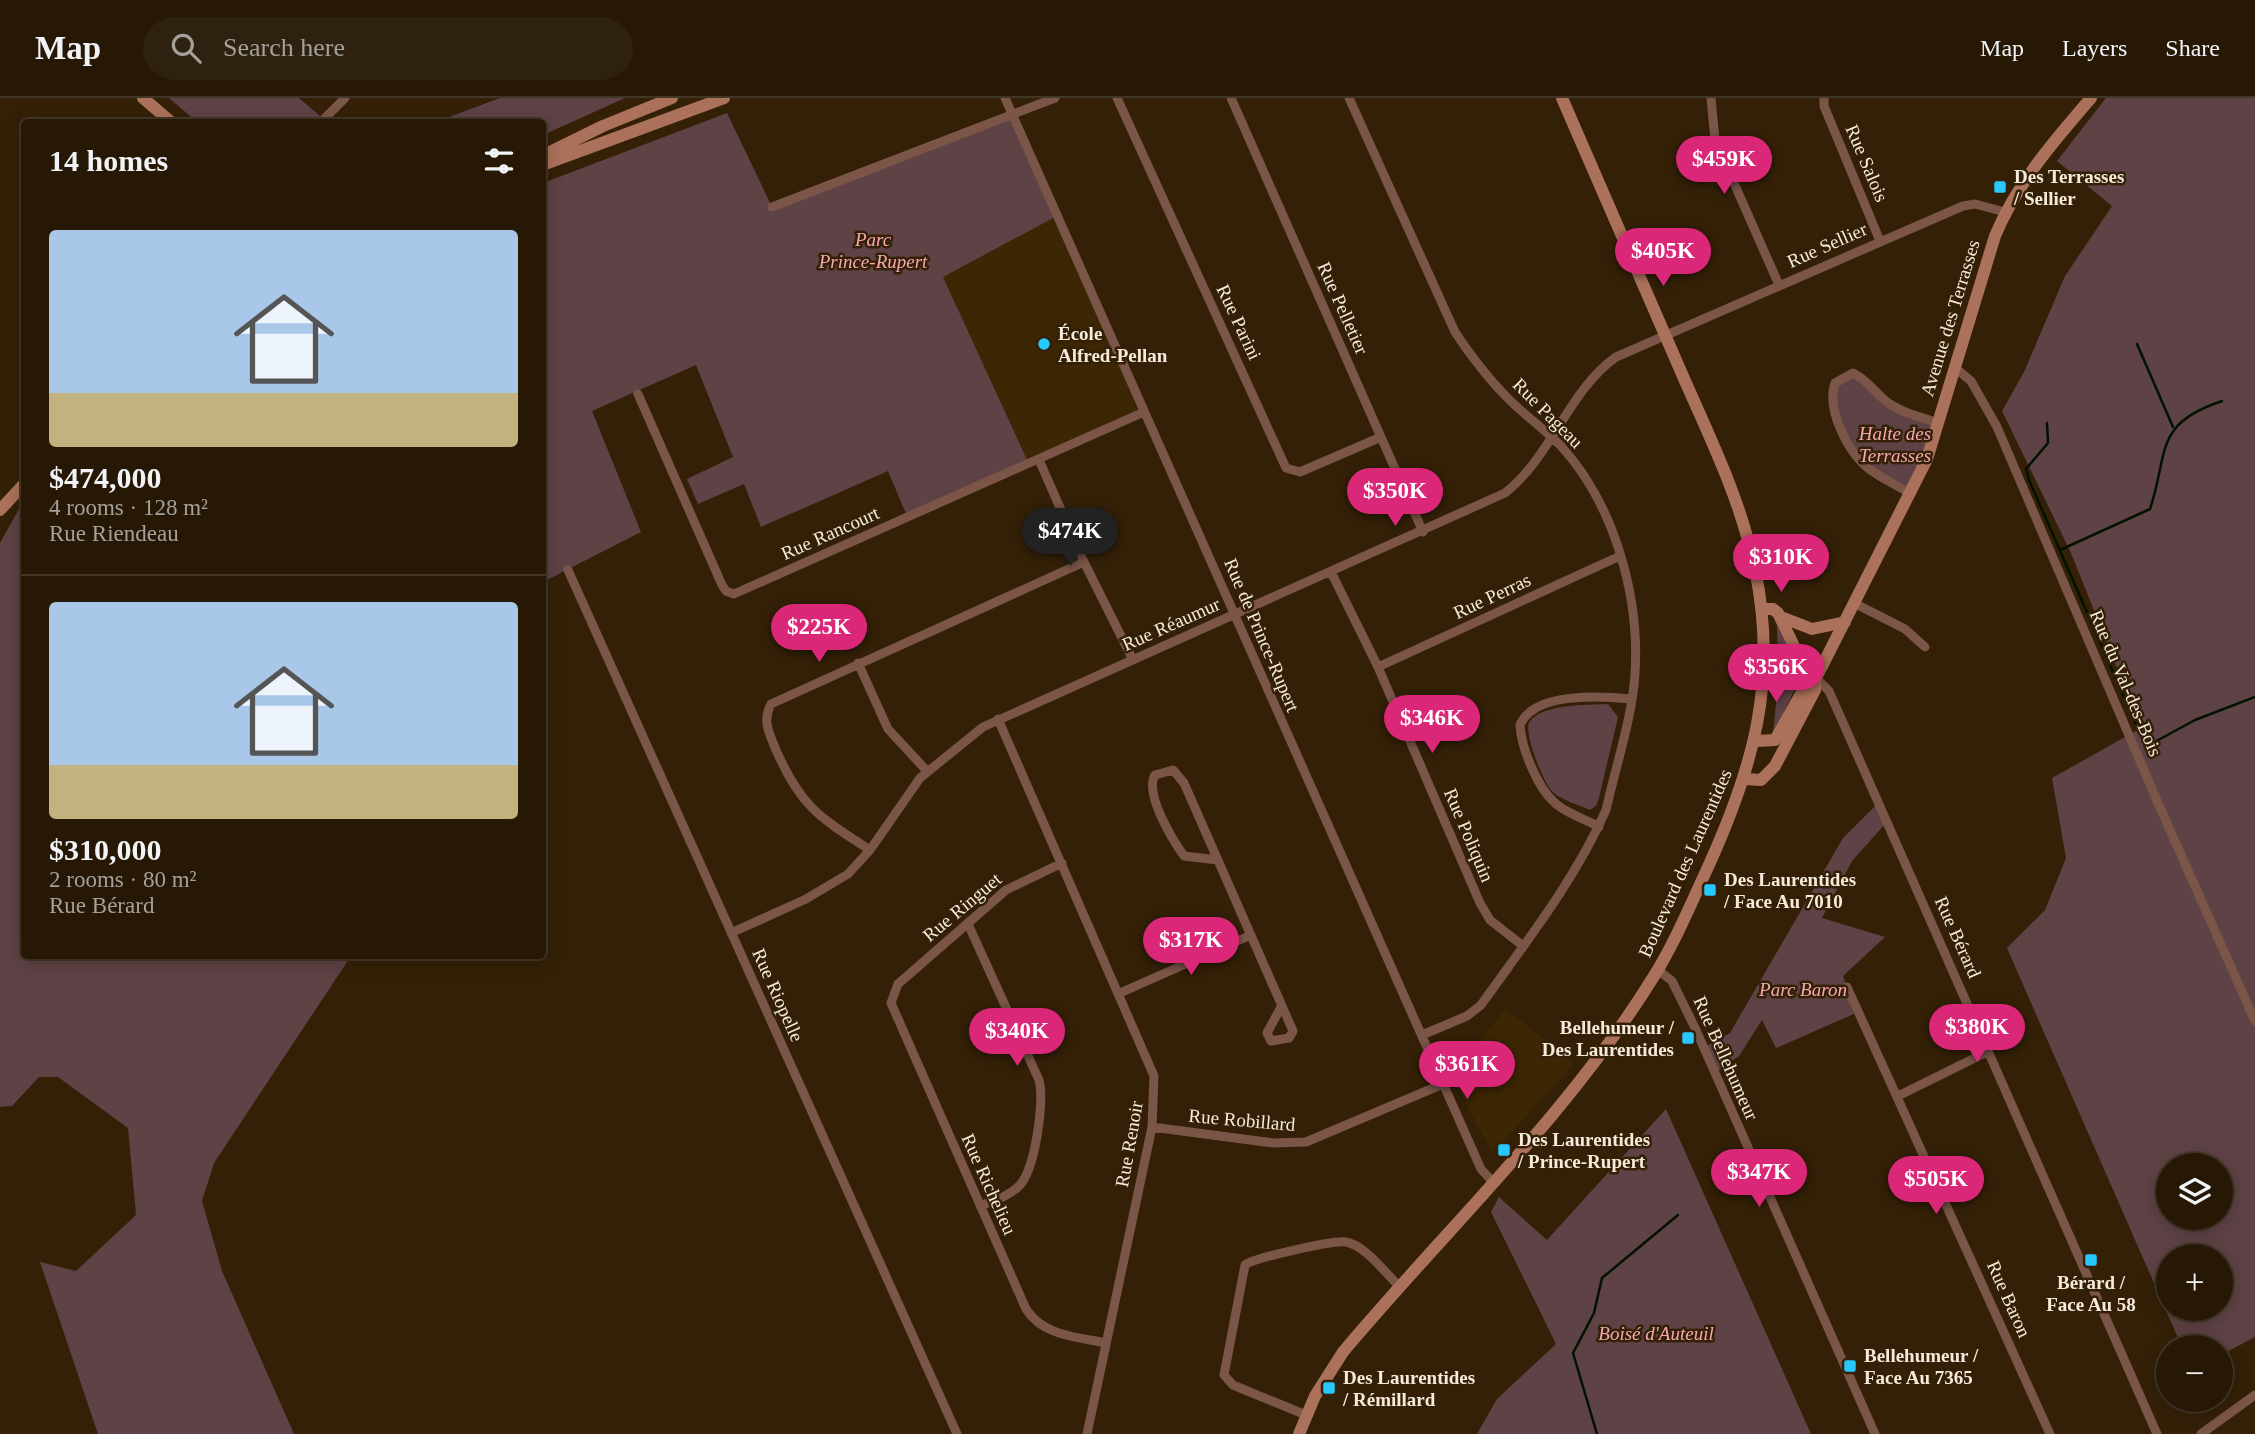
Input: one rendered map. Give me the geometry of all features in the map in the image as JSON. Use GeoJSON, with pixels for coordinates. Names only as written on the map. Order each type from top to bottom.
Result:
{"type":"FeatureCollection","features":[{"type":"Feature","properties":{"kind":"street"},"geometry":{"type":"LineString","coordinates":[[143,98],[168,119]]}},
{"type":"Feature","properties":{"kind":"street"},"geometry":{"type":"LineString","coordinates":[[325,118],[345,98]]}},
{"type":"Feature","properties":{"kind":"street"},"geometry":{"type":"LineString","coordinates":[[546,154],[603,126],[672,98]]}},
{"type":"Feature","properties":{"kind":"street"},"geometry":{"type":"LineString","coordinates":[[546,164],[724,98]]}},
{"type":"Feature","properties":{"kind":"street","name":"Rue de Prince-Rupert"},"geometry":{"type":"LineString","coordinates":[[1005,98],[1481,1170],[1493,1181]]}},
{"type":"Feature","properties":{"kind":"street"},"geometry":{"type":"LineString","coordinates":[[772,207],[1055,98]]}},
{"type":"Feature","properties":{"kind":"street","name":"Rue Parini"},"geometry":{"type":"LineString","coordinates":[[1117,98],[1286,468],[1300,472],[1381,438]]}},
{"type":"Feature","properties":{"kind":"street","name":"Rue Pelletier"},"geometry":{"type":"LineString","coordinates":[[1231,98],[1423,532]]}},
{"type":"Feature","properties":{"kind":"street","name":"Rue Pageau"},"geometry":{"type":"LineString","coordinates":[[1349,98],[1455,332],[1477,364],[1514,404],[1552,438],[1580,472],[1602,508],[1620,556],[1634,623],[1632,699],[1606,810],[1599,827],[1584,854],[1482,1004],[1467,1016],[1422,1035]]}},
{"type":"Feature","properties":{"kind":"street","name":"Boulevard des Laurentides"},"geometry":{"type":"LineString","coordinates":[[1299,1434],[1306,1415],[1337,1360],[1591,1066],[1658,970],[1710,862],[1745,779],[1756,741],[1763,676],[1761,609],[1751,551],[1737,503],[1562,98]]}},
{"type":"Feature","properties":{"kind":"street"},"geometry":{"type":"LineString","coordinates":[[1711,98],[1716,140],[1779,285]]}},
{"type":"Feature","properties":{"kind":"street","name":"Rue Salois"},"geometry":{"type":"LineString","coordinates":[[1824,98],[1880,240]]}},
{"type":"Feature","properties":{"kind":"street","name":"Avenue des Terrasses"},"geometry":{"type":"LineString","coordinates":[[1745,779],[1761,780],[1772,771],[1815,690],[1816,678],[1911,494],[1927,459],[2005,212],[2045,152],[2091,98]]}},
{"type":"Feature","properties":{"kind":"street","name":"Rue Sellier"},"geometry":{"type":"LineString","coordinates":[[1665,334],[1963,206],[1975,204],[2005,212]]}},
{"type":"Feature","properties":{"kind":"street","name":"Rue Réaumur"},"geometry":{"type":"LineString","coordinates":[[731,933],[830,887],[848,874],[870,850],[902,801],[927,771],[972,734],[998,719],[1423,532],[1505,493],[1552,438],[1601,369],[1623,353],[1665,334]]}},
{"type":"Feature","properties":{"kind":"street","name":"Rue du Val-des-Bois"},"geometry":{"type":"LineString","coordinates":[[1954,368],[1971,381],[1997,427],[2158,803],[2255,1021]]}},
{"type":"Feature","properties":{"kind":"street"},"geometry":{"type":"LineString","coordinates":[[1911,494],[1867,467],[1855,454],[1832,407],[1831,394],[1835,383],[1853,373],[1865,379],[1884,400],[1897,409],[1938,423]]}},
{"type":"Feature","properties":{"kind":"street","name":"Rue Rancourt"},"geometry":{"type":"LineString","coordinates":[[638,394],[722,585],[726,591],[734,594],[1144,412]]}},
{"type":"Feature","properties":{"kind":"street"},"geometry":{"type":"LineString","coordinates":[[1039,460],[1084,562],[1133,660]]}},
{"type":"Feature","properties":{"kind":"street"},"geometry":{"type":"LineString","coordinates":[[0,510],[21,487]]}},
{"type":"Feature","properties":{"kind":"street","name":"Rue Perras"},"geometry":{"type":"LineString","coordinates":[[1378,667],[1620,556]]}},
{"type":"Feature","properties":{"kind":"street"},"geometry":{"type":"LineString","coordinates":[[870,850],[820,817],[803,801],[790,781],[766,728],[765,716],[771,704],[781,697],[1084,562]]}},
{"type":"Feature","properties":{"kind":"street","name":"Rue Riopelle"},"geometry":{"type":"LineString","coordinates":[[568,570],[957,1434]]}},
{"type":"Feature","properties":{"kind":"street","name":"Rue Poliquin"},"geometry":{"type":"LineString","coordinates":[[1331,572],[1378,667],[1480,903],[1490,920],[1523,946]]}},
{"type":"Feature","properties":{"kind":"street"},"geometry":{"type":"LineString","coordinates":[[1854,603],[1905,629],[1925,647]]}},
{"type":"Feature","properties":{"kind":"street"},"geometry":{"type":"LineString","coordinates":[[1761,609],[1775,610],[1781,617],[1812,629],[1845,622]]}},
{"type":"Feature","properties":{"kind":"street","name":"Rue Bérard"},"geometry":{"type":"LineString","coordinates":[[1781,617],[1806,671],[1829,691],[2157,1434]]}},
{"type":"Feature","properties":{"kind":"street"},"geometry":{"type":"LineString","coordinates":[[858,663],[888,729],[927,771]]}},
{"type":"Feature","properties":{"kind":"street","name":"Avenue des Terrasses"},"geometry":{"type":"LineString","coordinates":[[1756,741],[1775,740],[1806,685],[1816,678]]}},
{"type":"Feature","properties":{"kind":"street"},"geometry":{"type":"LineString","coordinates":[[1599,827],[1554,802],[1540,782],[1522,738],[1520,725],[1530,711],[1560,701],[1598,695],[1632,699]]}},
{"type":"Feature","properties":{"kind":"street","name":"Rue Renoir"},"geometry":{"type":"LineString","coordinates":[[998,719],[1154,1076],[1152,1127],[1087,1434]]}},
{"type":"Feature","properties":{"kind":"street"},"geometry":{"type":"LineString","coordinates":[[1218,860],[1184,856],[1171,838],[1152,790],[1151,782],[1155,775],[1173,770],[1178,773],[1218,860],[1251,934],[1281,1007]]}},
{"type":"Feature","properties":{"kind":"street","name":"Rue Ringuet"},"geometry":{"type":"LineString","coordinates":[[894,989],[1014,885],[1062,863]]}},
{"type":"Feature","properties":{"kind":"street"},"geometry":{"type":"LineString","coordinates":[[968,924],[1039,1080],[1042,1098],[1027,1176],[1015,1190],[980,1206]]}},
{"type":"Feature","properties":{"kind":"street"},"geometry":{"type":"LineString","coordinates":[[1119,993],[1251,934]]}},
{"type":"Feature","properties":{"kind":"street","name":"Rue Bellehumeur"},"geometry":{"type":"LineString","coordinates":[[1658,970],[1672,981],[1696,1030],[1875,1434]]}},
{"type":"Feature","properties":{"kind":"street","name":"Rue Baron"},"geometry":{"type":"LineString","coordinates":[[1847,987],[2050,1434]]}},
{"type":"Feature","properties":{"kind":"street","name":"Rue Richelieu"},"geometry":{"type":"LineString","coordinates":[[894,989],[891,1003],[893,1011],[1032,1319],[1049,1331],[1106,1343]]}},
{"type":"Feature","properties":{"kind":"street"},"geometry":{"type":"LineString","coordinates":[[1898,1096],[1987,1052]]}},
{"type":"Feature","properties":{"kind":"street","name":"Rue Robillard"},"geometry":{"type":"LineString","coordinates":[[1152,1127],[1273,1143],[1306,1142],[1443,1084]]}},
{"type":"Feature","properties":{"kind":"street"},"geometry":{"type":"LineString","coordinates":[[1306,1415],[1233,1385],[1224,1375],[1245,1265],[1260,1257],[1346,1242],[1363,1251],[1400,1287]]}},
{"type":"Feature","properties":{"kind":"street"},"geometry":{"type":"LineString","coordinates":[[2202,1434],[2255,1395]]}},
{"type":"Feature","properties":{"kind":"shaded area","name":"École Alfred-Pellan"},"geometry":{"type":"Polygon","coordinates":[[[1057,216],[1143,411],[1029,464],[943,277],[1057,216]]]}},
{"type":"Feature","properties":{"kind":"shaded area"},"geometry":{"type":"Polygon","coordinates":[[[1506,1009],[1575,1063],[1492,1153],[1451,1075],[1506,1009]]]}},
{"type":"Feature","properties":{"kind":"green space"},"geometry":{"type":"Polygon","coordinates":[[[169,98],[299,98],[324,119],[194,119],[169,98]]]}},
{"type":"Feature","properties":{"kind":"green space"},"geometry":{"type":"Polygon","coordinates":[[[500,98],[625,98],[546,134],[546,119],[444,119],[500,98]]]}},
{"type":"Feature","properties":{"kind":"green space"},"geometry":{"type":"Polygon","coordinates":[[[2106,98],[2255,98],[2255,1337],[2233,1349],[2233,1335],[2177,1335],[2171,1321],[2233,1321],[2233,1244],[2156,1244],[2156,1288],[2007,948],[2045,910],[2066,858],[2052,778],[2141,728],[2071,553],[2002,411],[2024,372],[2065,276],[2112,206],[2057,161],[2106,98]]]}},
{"type":"Feature","properties":{"kind":"green space","name":"Parc Prince-Rupert"},"geometry":{"type":"Polygon","coordinates":[[[727,113],[772,207],[1012,114],[1057,216],[943,277],[1029,464],[907,516],[888,471],[761,527],[744,484],[698,504],[687,479],[733,457],[696,365],[592,411],[641,532],[546,580],[546,182],[727,113]]]}},
{"type":"Feature","properties":{"kind":"green space","name":"Halte des Terrasses"},"geometry":{"type":"Polygon","coordinates":[[[1853,373],[1884,400],[1938,423],[1911,494],[1866,461],[1845,436],[1834,403],[1835,383],[1853,373]]]}},
{"type":"Feature","properties":{"kind":"green space"},"geometry":{"type":"Polygon","coordinates":[[[21,505],[21,959],[349,959],[214,1163],[202,1201],[222,1271],[294,1434],[98,1434],[40,1262],[76,1271],[136,1215],[128,1128],[58,1077],[39,1077],[12,1106],[0,1107],[0,543],[21,505]]]}},
{"type":"Feature","properties":{"kind":"green space"},"geometry":{"type":"Polygon","coordinates":[[[1777,625],[1802,675],[1773,734],[1778,684],[1777,625]]]}},
{"type":"Feature","properties":{"kind":"green space"},"geometry":{"type":"Polygon","coordinates":[[[1608,704],[1618,717],[1599,798],[1596,806],[1590,810],[1551,790],[1534,756],[1528,726],[1536,715],[1555,708],[1608,704]]]}},
{"type":"Feature","properties":{"kind":"green space","name":"Parc Baron"},"geometry":{"type":"Polygon","coordinates":[[[1876,805],[1885,824],[1852,861],[1822,918],[1885,937],[1843,976],[1856,1013],[1776,1048],[1762,1020],[1739,1056],[1718,1071],[1707,1046],[1730,1033],[1843,838],[1876,805]]]}},
{"type":"Feature","properties":{"kind":"green space","name":"Boisé d'Auteuil"},"geometry":{"type":"Polygon","coordinates":[[[1666,1109],[1811,1434],[1477,1434],[1497,1399],[1556,1344],[1491,1212],[1499,1197],[1547,1240],[1666,1109]]]}},
{"type":"Feature","properties":{"kind":"waterway"},"geometry":{"type":"LineString","coordinates":[[2137,344],[2173,427]]}},
{"type":"Feature","properties":{"kind":"waterway"},"geometry":{"type":"LineString","coordinates":[[2060,550],[2150,509],[2167,442],[2174,430],[2200,410],[2222,401]]}},
{"type":"Feature","properties":{"kind":"waterway"},"geometry":{"type":"LineString","coordinates":[[2047,423],[2048,443],[2026,469],[2029,480],[2143,740],[2151,744],[2195,720],[2255,697]]}},
{"type":"Feature","properties":{"kind":"waterway"},"geometry":{"type":"LineString","coordinates":[[1597,1434],[1573,1353],[1594,1313],[1602,1278],[1678,1215]]}},
{"type":"Feature","properties":{"kind":"place","name":"Des Terrasses / Sellier"},"geometry":{"type":"Point","coordinates":[2000,187]}},
{"type":"Feature","properties":{"kind":"place","name":"École Alfred-Pellan"},"geometry":{"type":"Point","coordinates":[1044,344]}},
{"type":"Feature","properties":{"kind":"place","name":"Des Laurentides / Face Au 7010"},"geometry":{"type":"Point","coordinates":[1710,890]}},
{"type":"Feature","properties":{"kind":"place","name":"Bellehumeur / Des Laurentides"},"geometry":{"type":"Point","coordinates":[1688,1038]}},
{"type":"Feature","properties":{"kind":"place","name":"Des Laurentides / Prince-Rupert"},"geometry":{"type":"Point","coordinates":[1504,1150]}},
{"type":"Feature","properties":{"kind":"place","name":"Bérard / Face Au 58"},"geometry":{"type":"Point","coordinates":[2091,1260]}},
{"type":"Feature","properties":{"kind":"place","name":"Bellehumeur / Face Au 7365"},"geometry":{"type":"Point","coordinates":[1850,1366]}},
{"type":"Feature","properties":{"kind":"place","name":"Des Laurentides / Rémillard"},"geometry":{"type":"Point","coordinates":[1329,1388]}}]}
